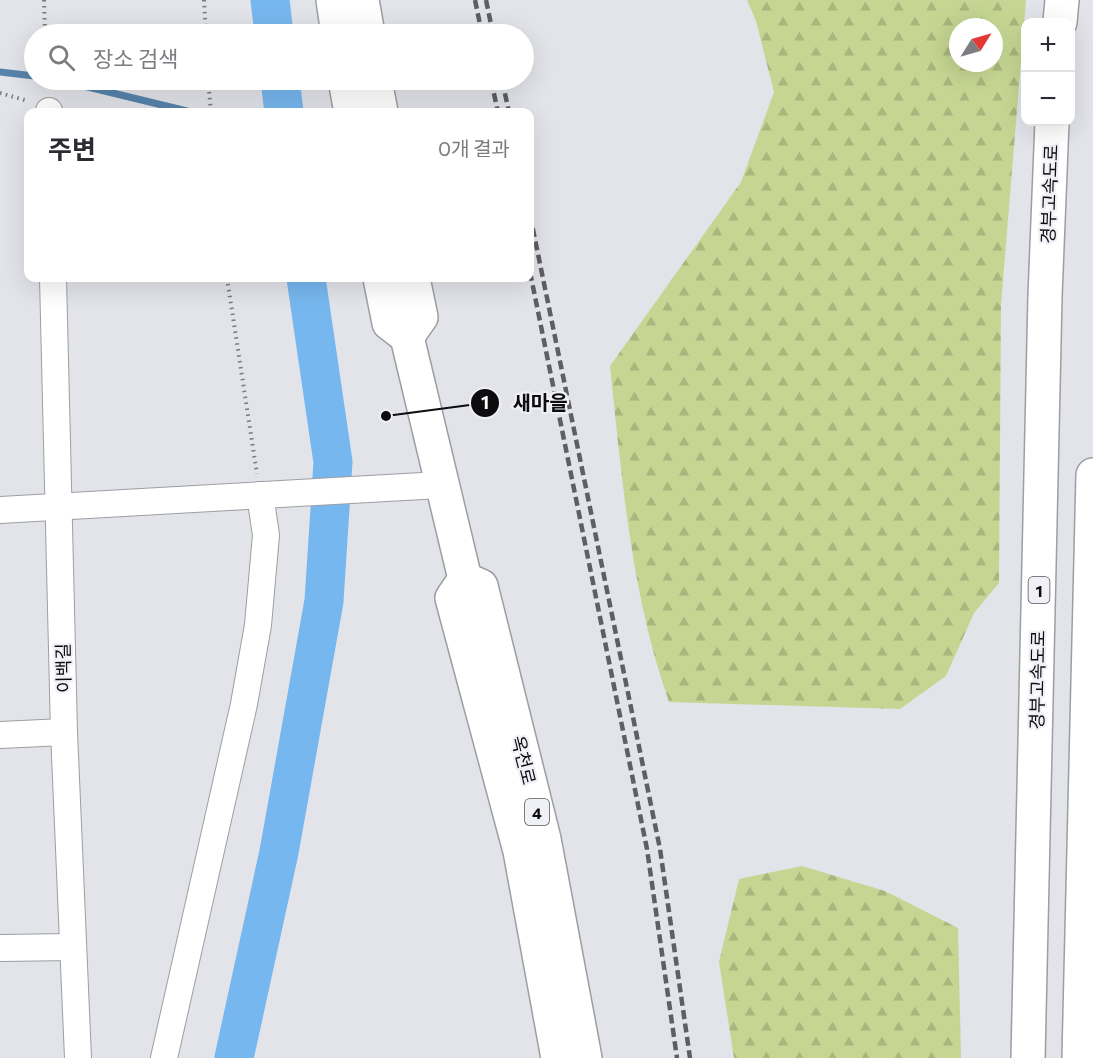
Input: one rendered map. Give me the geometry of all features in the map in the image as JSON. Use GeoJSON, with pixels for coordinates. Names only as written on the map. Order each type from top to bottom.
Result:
{"type":"FeatureCollection","features":[{"type":"Feature","properties":{"kind":"main road"},"geometry":{"type":"LineString","coordinates":[[333,0],[337,24]]}},
{"type":"Feature","properties":{"kind":"main road"},"geometry":{"type":"LineString","coordinates":[[362,0],[366,24]]}},
{"type":"Feature","properties":{"kind":"main road"},"geometry":{"type":"LineString","coordinates":[[1060,18],[1062,0]]}},
{"type":"Feature","properties":{"kind":"main road"},"geometry":{"type":"LineString","coordinates":[[347,90],[350,108]]}},
{"type":"Feature","properties":{"kind":"main road"},"geometry":{"type":"LineString","coordinates":[[377,90],[380,108]]}},
{"type":"Feature","properties":{"kind":"main road","name":"경부고속도로"},"geometry":{"type":"LineString","coordinates":[[1028,1058],[1045,296],[1052,126]]}},
{"type":"Feature","properties":{"kind":"main road","name":"옥천로"},"geometry":{"type":"LineString","coordinates":[[382,282],[389,323],[407,337],[440,485],[465,579],[452,598],[520,851],[558,1058]]}},
{"type":"Feature","properties":{"kind":"main road"},"geometry":{"type":"LineString","coordinates":[[407,337],[421,317],[414,282]]}},
{"type":"Feature","properties":{"kind":"main road"},"geometry":{"type":"LineString","coordinates":[[1079,1058],[1093,475]]}},
{"type":"Feature","properties":{"kind":"main road","name":"옥천로"},"geometry":{"type":"LineString","coordinates":[[465,579],[481,586],[544,839],[585,1058]]}},
{"type":"Feature","properties":{"kind":"street","name":"이백길"},"geometry":{"type":"LineString","coordinates":[[53,282],[64,732],[78,1058]]}},
{"type":"Feature","properties":{"kind":"street"},"geometry":{"type":"LineString","coordinates":[[0,510],[350,492],[440,485]]}},
{"type":"Feature","properties":{"kind":"street"},"geometry":{"type":"LineString","coordinates":[[164,1058],[244,704],[256,636],[266,535],[267,495]]}},
{"type":"Feature","properties":{"kind":"street"},"geometry":{"type":"LineString","coordinates":[[0,735],[64,732]]}},
{"type":"Feature","properties":{"kind":"street"},"geometry":{"type":"LineString","coordinates":[[0,948],[72,947]]}},
{"type":"Feature","properties":{"kind":"path"},"geometry":{"type":"LineString","coordinates":[[44,0],[45,24]]}},
{"type":"Feature","properties":{"kind":"path"},"geometry":{"type":"LineString","coordinates":[[204,0],[205,24]]}},
{"type":"Feature","properties":{"kind":"path"},"geometry":{"type":"LineString","coordinates":[[0,93],[49,105],[48,90]]}},
{"type":"Feature","properties":{"kind":"path"},"geometry":{"type":"LineString","coordinates":[[209,90],[210,108]]}},
{"type":"Feature","properties":{"kind":"path"},"geometry":{"type":"LineString","coordinates":[[228,282],[267,495]]}},
{"type":"Feature","properties":{"kind":"green space"},"geometry":{"type":"Polygon","coordinates":[[[747,0],[1026,0],[1025,18],[1021,18],[1021,61],[1001,305],[999,583],[974,613],[946,676],[900,709],[669,702],[645,620],[630,536],[610,366],[741,182],[774,92],[756,21],[747,0]]]}},
{"type":"Feature","properties":{"kind":"green space"},"geometry":{"type":"Polygon","coordinates":[[[802,866],[885,891],[958,928],[961,1058],[734,1058],[719,962],[739,879],[802,866]]]}},
{"type":"Feature","properties":{"kind":"waterway"},"geometry":{"type":"LineString","coordinates":[[270,0],[273,24]]}},
{"type":"Feature","properties":{"kind":"waterway"},"geometry":{"type":"LineString","coordinates":[[0,72],[24,75]]}},
{"type":"Feature","properties":{"kind":"waterway"},"geometry":{"type":"LineString","coordinates":[[100,90],[174,108]]}},
{"type":"Feature","properties":{"kind":"waterway"},"geometry":{"type":"LineString","coordinates":[[281,90],[284,108]]}},
{"type":"Feature","properties":{"kind":"waterway"},"geometry":{"type":"LineString","coordinates":[[234,1058],[279,852],[324,601],[333,462],[307,282]]}},
{"type":"Feature","properties":{"kind":"railway"},"geometry":{"type":"LineString","coordinates":[[475,0],[480,24]]}},
{"type":"Feature","properties":{"kind":"railway"},"geometry":{"type":"LineString","coordinates":[[486,0],[491,24]]}},
{"type":"Feature","properties":{"kind":"railway"},"geometry":{"type":"LineString","coordinates":[[493,90],[497,108]]}},
{"type":"Feature","properties":{"kind":"railway"},"geometry":{"type":"LineString","coordinates":[[504,90],[508,108]]}},
{"type":"Feature","properties":{"kind":"railway"},"geometry":{"type":"LineString","coordinates":[[534,235],[660,849],[690,1058]]}},
{"type":"Feature","properties":{"kind":"railway"},"geometry":{"type":"LineString","coordinates":[[532,282],[647,849],[677,1058]]}},
{"type":"Feature","properties":{"kind":"place","name":"새마을"},"geometry":{"type":"Point","coordinates":[386,416]}}]}
